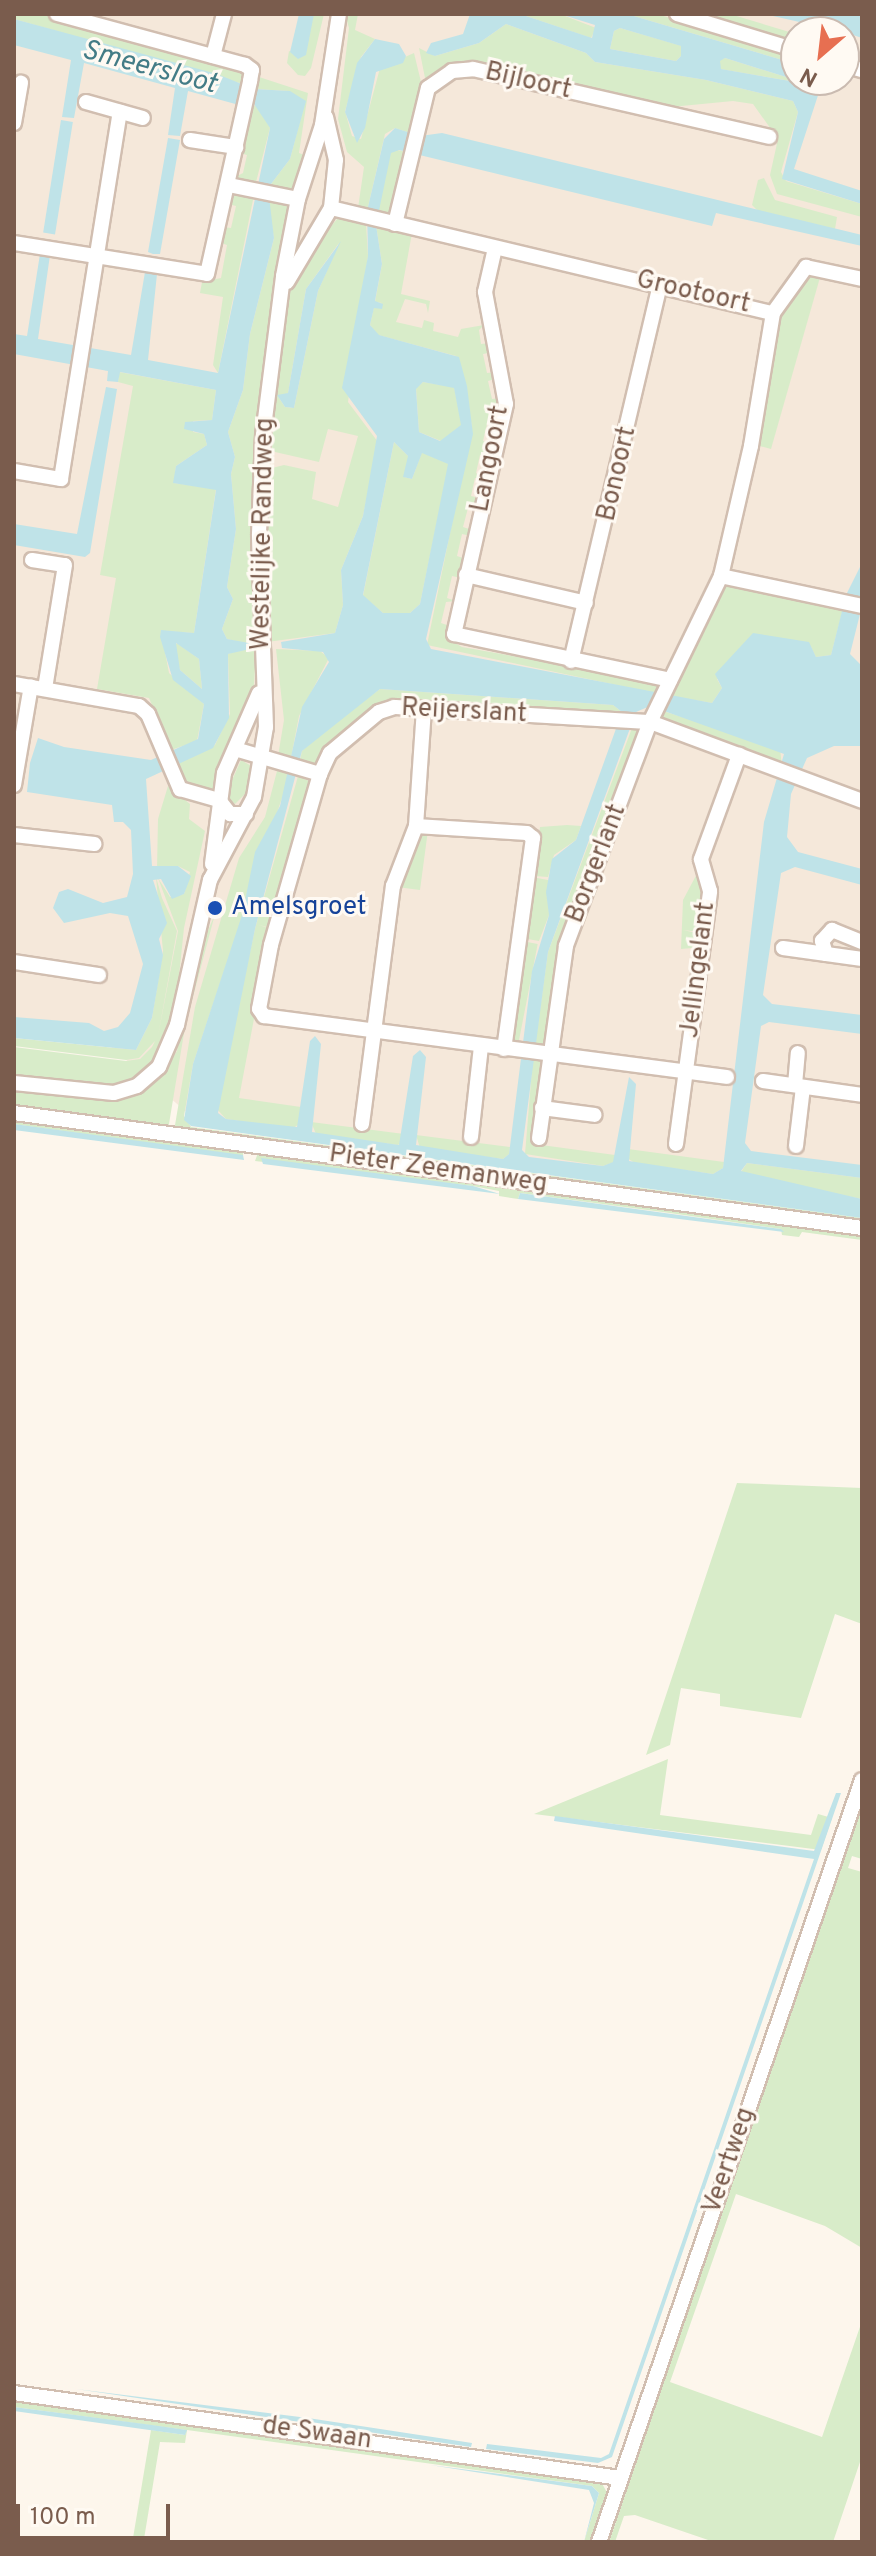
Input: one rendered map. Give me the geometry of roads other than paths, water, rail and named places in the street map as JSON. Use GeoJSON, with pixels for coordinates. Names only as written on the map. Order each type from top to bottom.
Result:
{"type":"FeatureCollection","features":[{"type":"Feature","properties":{"kind":"street"},"geometry":{"type":"LineString","coordinates":[[14,243],[207,274],[251,76],[213,56],[87,18],[57,14]]}},
{"type":"Feature","properties":{"kind":"street"},"geometry":{"type":"LineString","coordinates":[[213,56],[224,14]]}},
{"type":"Feature","properties":{"kind":"street","name":"Westelijke Randweg"},"geometry":{"type":"LineString","coordinates":[[210,880],[246,814],[262,761],[261,453],[297,206],[325,108],[339,14]]}},
{"type":"Feature","properties":{"kind":"street"},"geometry":{"type":"LineString","coordinates":[[677,14],[780,45]]}},
{"type":"Feature","properties":{"kind":"street","name":"Bijloort"},"geometry":{"type":"LineString","coordinates":[[391,223],[433,82],[448,72],[473,69],[769,137]]}},
{"type":"Feature","properties":{"kind":"street"},"geometry":{"type":"LineString","coordinates":[[14,123],[24,83]]}},
{"type":"Feature","properties":{"kind":"street"},"geometry":{"type":"LineString","coordinates":[[86,102],[143,118]]}},
{"type":"Feature","properties":{"kind":"street","name":"Westelijke Randweg"},"geometry":{"type":"LineString","coordinates":[[282,293],[320,233],[331,208],[336,160],[325,108]]}},
{"type":"Feature","properties":{"kind":"street"},"geometry":{"type":"LineString","coordinates":[[14,471],[61,479],[100,257],[120,112]]}},
{"type":"Feature","properties":{"kind":"street"},"geometry":{"type":"LineString","coordinates":[[190,140],[236,147]]}},
{"type":"Feature","properties":{"kind":"street"},"geometry":{"type":"LineString","coordinates":[[304,176],[321,166],[335,180]]}},
{"type":"Feature","properties":{"kind":"street"},"geometry":{"type":"LineString","coordinates":[[229,185],[274,194],[297,206],[304,231],[320,233]]}},
{"type":"Feature","properties":{"kind":"street","name":"Grootoort"},"geometry":{"type":"LineString","coordinates":[[331,208],[773,313],[751,446],[721,576],[668,686]]}},
{"type":"Feature","properties":{"kind":"street","name":"Langoort"},"geometry":{"type":"LineString","coordinates":[[495,248],[485,292],[506,404],[466,575],[456,637],[571,661],[668,686]]}},
{"type":"Feature","properties":{"kind":"street"},"geometry":{"type":"LineString","coordinates":[[773,313],[806,267],[862,279]]}},
{"type":"Feature","properties":{"kind":"street","name":"Bonoort"},"geometry":{"type":"LineString","coordinates":[[571,661],[660,285]]}},
{"type":"Feature","properties":{"kind":"street"},"geometry":{"type":"LineString","coordinates":[[14,785],[65,565],[32,560]]}},
{"type":"Feature","properties":{"kind":"street"},"geometry":{"type":"LineString","coordinates":[[466,575],[586,603]]}},
{"type":"Feature","properties":{"kind":"street"},"geometry":{"type":"LineString","coordinates":[[721,576],[862,606]]}},
{"type":"Feature","properties":{"kind":"street","name":"Westelijke Randweg"},"geometry":{"type":"LineString","coordinates":[[14,1083],[114,1093],[152,1074],[173,1039],[210,880],[219,800],[235,749],[251,722],[263,680]]}},
{"type":"Feature","properties":{"kind":"street"},"geometry":{"type":"LineString","coordinates":[[14,684],[139,706],[185,793],[219,800],[230,814],[246,814]]}},
{"type":"Feature","properties":{"kind":"street","name":"Borgerlant"},"geometry":{"type":"LineString","coordinates":[[539,1138],[546,1054],[566,946],[648,719],[668,686]]}},
{"type":"Feature","properties":{"kind":"street","name":"Reijerslant"},"geometry":{"type":"LineString","coordinates":[[374,1032],[268,1018],[259,1009],[271,945],[314,773],[330,753],[379,712],[394,707],[615,721],[648,719],[862,801]]}},
{"type":"Feature","properties":{"kind":"street"},"geometry":{"type":"LineString","coordinates":[[362,1124],[393,886],[416,826],[424,709]]}},
{"type":"Feature","properties":{"kind":"street"},"geometry":{"type":"LineString","coordinates":[[235,749],[248,749],[262,761],[314,773]]}},
{"type":"Feature","properties":{"kind":"street","name":"Jellingelant"},"geometry":{"type":"LineString","coordinates":[[676,1144],[710,891],[701,859],[739,755]]}},
{"type":"Feature","properties":{"kind":"street"},"geometry":{"type":"LineString","coordinates":[[416,826],[527,833],[533,838],[508,1049]]}},
{"type":"Feature","properties":{"kind":"street"},"geometry":{"type":"LineString","coordinates":[[14,835],[94,844]]}},
{"type":"Feature","properties":{"kind":"street"},"geometry":{"type":"LineString","coordinates":[[826,954],[822,941],[832,930],[862,942]]}},
{"type":"Feature","properties":{"kind":"street"},"geometry":{"type":"LineString","coordinates":[[783,948],[862,959]]}},
{"type":"Feature","properties":{"kind":"street"},"geometry":{"type":"LineString","coordinates":[[14,962],[99,975]]}},
{"type":"Feature","properties":{"kind":"street"},"geometry":{"type":"LineString","coordinates":[[374,1032],[727,1077]]}},
{"type":"Feature","properties":{"kind":"street"},"geometry":{"type":"LineString","coordinates":[[471,1137],[481,1046]]}},
{"type":"Feature","properties":{"kind":"street"},"geometry":{"type":"LineString","coordinates":[[796,1146],[798,1053]]}},
{"type":"Feature","properties":{"kind":"street"},"geometry":{"type":"LineString","coordinates":[[763,1081],[862,1095]]}},
{"type":"Feature","properties":{"kind":"street"},"geometry":{"type":"LineString","coordinates":[[542,1108],[595,1115]]}},
{"type":"Feature","properties":{"kind":"street","name":"Pieter Zeemanweg"},"geometry":{"type":"LineString","coordinates":[[14,1113],[862,1228]]}},
{"type":"Feature","properties":{"kind":"street","name":"Veertweg"},"geometry":{"type":"LineString","coordinates":[[599,2542],[862,1780]]}},
{"type":"Feature","properties":{"kind":"street","name":"de Swaan"},"geometry":{"type":"LineString","coordinates":[[14,2393],[620,2478]]}},
{"type":"Feature","properties":{"kind":"water"},"geometry":{"type":"Polygon","coordinates":[[[299,14],[314,14],[306,55],[298,59],[290,52],[299,14]]]}},
{"type":"Feature","properties":{"kind":"water"},"geometry":{"type":"Polygon","coordinates":[[[470,14],[520,14],[592,38],[595,25],[560,14],[627,14],[780,59],[780,75],[725,58],[720,61],[721,69],[780,79],[780,96],[818,96],[794,169],[862,191],[862,204],[782,179],[798,112],[793,101],[706,80],[595,62],[586,53],[506,24],[479,43],[435,56],[426,53],[431,43],[463,34],[470,14]],[[620,28],[614,31],[610,49],[676,61],[681,56],[681,46],[620,28]]]}},
{"type":"Feature","properties":{"kind":"water"},"geometry":{"type":"Polygon","coordinates":[[[764,14],[862,14],[862,38],[860,16],[780,18],[764,14]]]}},
{"type":"Feature","properties":{"kind":"water","name":"Smeersloot"},"geometry":{"type":"Polygon","coordinates":[[[14,19],[217,74],[254,89],[290,91],[306,101],[290,159],[268,188],[274,238],[250,334],[243,390],[228,432],[235,457],[231,474],[236,529],[227,587],[233,599],[222,629],[227,639],[249,643],[250,649],[228,654],[229,718],[213,748],[146,779],[152,866],[178,866],[191,876],[184,894],[172,899],[161,879],[153,880],[167,923],[159,939],[163,955],[152,1018],[136,1050],[14,1038],[14,1017],[89,1023],[104,1031],[118,1027],[130,1013],[143,964],[128,916],[110,913],[64,923],[53,908],[59,892],[68,889],[103,903],[127,897],[133,874],[131,830],[123,822],[114,822],[112,805],[27,792],[30,763],[38,738],[64,747],[151,760],[198,739],[204,704],[173,680],[160,637],[161,630],[194,633],[216,490],[173,483],[176,466],[207,445],[204,434],[184,429],[185,422],[212,420],[216,390],[120,372],[118,382],[107,381],[108,371],[14,354],[14,334],[27,336],[40,254],[50,255],[38,339],[131,355],[145,272],[157,274],[148,360],[218,373],[270,128],[254,104],[240,101],[239,105],[188,91],[180,136],[168,135],[175,88],[84,63],[74,118],[62,117],[71,60],[14,45],[14,19]],[[176,643],[180,670],[202,689],[199,659],[176,643]]]}},
{"type":"Feature","properties":{"kind":"water"},"geometry":{"type":"Polygon","coordinates":[[[375,39],[399,44],[406,56],[403,63],[376,72],[365,128],[357,143],[345,112],[357,63],[375,39]]]}},
{"type":"Feature","properties":{"kind":"water"},"geometry":{"type":"Polygon","coordinates":[[[61,120],[73,122],[55,234],[43,233],[61,120]]]}},
{"type":"Feature","properties":{"kind":"water"},"geometry":{"type":"Polygon","coordinates":[[[395,128],[420,136],[442,133],[862,235],[862,246],[716,213],[712,226],[399,150],[391,153],[376,225],[382,264],[375,301],[383,304],[382,309],[374,308],[370,325],[379,335],[459,357],[467,386],[473,434],[426,639],[431,649],[712,703],[722,688],[715,674],[753,633],[809,642],[816,657],[831,655],[846,595],[862,563],[862,606],[850,654],[862,666],[862,746],[834,746],[807,758],[791,794],[787,837],[798,852],[862,869],[862,885],[795,867],[781,873],[763,995],[772,1004],[862,1015],[862,1034],[769,1022],[761,1026],[745,1143],[751,1151],[862,1165],[862,1178],[747,1163],[741,1171],[862,1199],[862,1218],[191,1126],[184,1120],[193,1064],[242,915],[255,852],[280,806],[302,707],[329,662],[323,652],[282,648],[281,642],[335,633],[343,605],[341,570],[363,516],[377,436],[342,388],[368,256],[367,211],[384,139],[395,128]],[[423,382],[416,389],[419,432],[440,441],[461,425],[454,388],[423,382]],[[394,442],[363,595],[383,613],[410,613],[420,604],[448,464],[422,453],[412,479],[403,477],[408,456],[394,442]],[[380,689],[302,751],[255,929],[218,1113],[226,1119],[297,1127],[310,1041],[315,1036],[321,1044],[312,1132],[399,1145],[413,1056],[420,1050],[426,1057],[416,1145],[503,1159],[509,1154],[532,971],[549,915],[546,892],[552,859],[576,840],[622,712],[613,705],[380,689]],[[650,706],[636,712],[548,952],[522,1150],[529,1157],[603,1166],[613,1162],[629,1077],[636,1084],[629,1161],[713,1174],[723,1168],[764,822],[784,754],[650,706]]]}},
{"type":"Feature","properties":{"kind":"water"},"geometry":{"type":"Polygon","coordinates":[[[168,138],[180,140],[160,254],[153,254],[148,252],[168,138]]]}},
{"type":"Feature","properties":{"kind":"water"},"geometry":{"type":"Polygon","coordinates":[[[341,241],[318,291],[294,408],[285,407],[277,395],[288,393],[306,289],[341,241]]]}},
{"type":"Feature","properties":{"kind":"water"},"geometry":{"type":"Polygon","coordinates":[[[106,387],[117,389],[90,553],[85,557],[14,545],[14,524],[77,534],[106,387]]]}},
{"type":"Feature","properties":{"kind":"water"},"geometry":{"type":"Polygon","coordinates":[[[14,1124],[243,1155],[244,1160],[14,1130],[14,1124]]]}},
{"type":"Feature","properties":{"kind":"water"},"geometry":{"type":"Polygon","coordinates":[[[261,1158],[473,1186],[500,1194],[263,1164],[261,1158]]]}},
{"type":"Feature","properties":{"kind":"water"},"geometry":{"type":"Polygon","coordinates":[[[520,1193],[781,1229],[784,1232],[518,1199],[520,1193]]]}},
{"type":"Feature","properties":{"kind":"water"},"geometry":{"type":"Polygon","coordinates":[[[836,1793],[841,1793],[612,2457],[598,2463],[486,2449],[487,2444],[601,2458],[609,2454],[814,1859],[554,1821],[555,1816],[814,1851],[836,1793]]]}},
{"type":"Feature","properties":{"kind":"water"},"geometry":{"type":"Polygon","coordinates":[[[76,2389],[308,2418],[472,2443],[471,2447],[76,2389]]]}},
{"type":"Feature","properties":{"kind":"water"},"geometry":{"type":"Polygon","coordinates":[[[14,2407],[187,2430],[185,2435],[14,2411],[14,2407]]]}},
{"type":"Feature","properties":{"kind":"water"},"geometry":{"type":"Polygon","coordinates":[[[430,2465],[592,2486],[599,2493],[584,2542],[594,2503],[589,2490],[430,2465]]]}},
{"type":"Feature","properties":{"kind":"place","name":"Amelsgroet"},"geometry":{"type":"Point","coordinates":[215,908]}}]}
